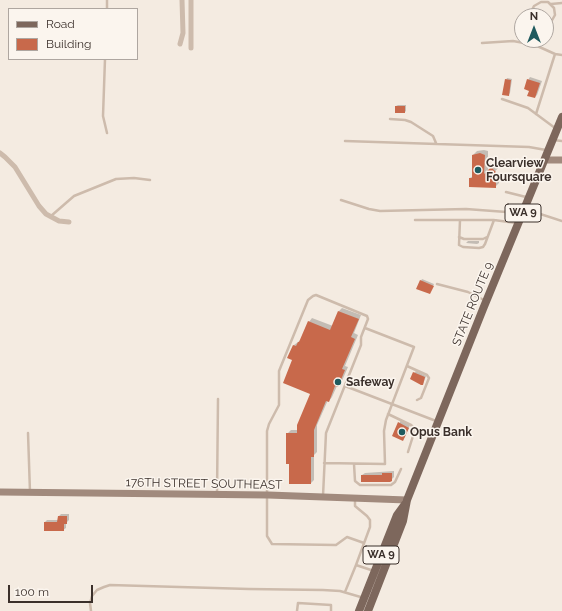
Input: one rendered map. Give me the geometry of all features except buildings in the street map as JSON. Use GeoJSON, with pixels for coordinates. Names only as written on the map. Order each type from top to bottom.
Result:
{"type":"FeatureCollection","features":[{"type":"Feature","properties":{"kind":"main road","name":"STATE ROUTE 9"},"geometry":{"type":"LineString","coordinates":[[368,611],[403,521],[407,500],[562,117]]}},
{"type":"Feature","properties":{"kind":"main road","name":"STATE ROUTE 9"},"geometry":{"type":"LineString","coordinates":[[359,611],[397,515],[407,500]]}},
{"type":"Feature","properties":{"kind":"street"},"geometry":{"type":"LineString","coordinates":[[180,44],[182,33],[182,0]]}},
{"type":"Feature","properties":{"kind":"street"},"geometry":{"type":"LineString","coordinates":[[190,48],[191,0]]}},
{"type":"Feature","properties":{"kind":"street"},"geometry":{"type":"LineString","coordinates":[[0,153],[15,167],[39,206],[50,217],[60,221],[69,222]]}},
{"type":"Feature","properties":{"kind":"street"},"geometry":{"type":"LineString","coordinates":[[544,162],[562,160]]}},
{"type":"Feature","properties":{"kind":"street","name":"176TH STREET SOUTHEAST"},"geometry":{"type":"LineString","coordinates":[[0,492],[268,495],[407,500]]}},
{"type":"Feature","properties":{"kind":"lane"},"geometry":{"type":"LineString","coordinates":[[533,8],[537,3],[543,1],[551,4],[562,3]]}},
{"type":"Feature","properties":{"kind":"lane"},"geometry":{"type":"LineString","coordinates":[[551,4],[554,8]]}},
{"type":"Feature","properties":{"kind":"lane"},"geometry":{"type":"LineString","coordinates":[[482,43],[513,41],[535,45],[555,54],[562,55]]}},
{"type":"Feature","properties":{"kind":"lane"},"geometry":{"type":"LineString","coordinates":[[536,114],[555,54]]}},
{"type":"Feature","properties":{"kind":"lane"},"geometry":{"type":"LineString","coordinates":[[105,60],[102,116],[107,132]]}},
{"type":"Feature","properties":{"kind":"lane"},"geometry":{"type":"LineString","coordinates":[[502,100],[528,108],[557,129]]}},
{"type":"Feature","properties":{"kind":"lane"},"geometry":{"type":"LineString","coordinates":[[390,119],[411,122],[432,136],[436,143]]}},
{"type":"Feature","properties":{"kind":"lane"},"geometry":{"type":"LineString","coordinates":[[553,140],[562,141]]}},
{"type":"Feature","properties":{"kind":"lane"},"geometry":{"type":"LineString","coordinates":[[345,141],[529,147],[548,151]]}},
{"type":"Feature","properties":{"kind":"lane"},"geometry":{"type":"LineString","coordinates":[[515,163],[527,161],[544,162]]}},
{"type":"Feature","properties":{"kind":"lane"},"geometry":{"type":"LineString","coordinates":[[50,217],[74,196],[116,179],[134,178],[150,180]]}},
{"type":"Feature","properties":{"kind":"lane"},"geometry":{"type":"LineString","coordinates":[[506,192],[529,198]]}},
{"type":"Feature","properties":{"kind":"lane"},"geometry":{"type":"LineString","coordinates":[[341,200],[369,210],[393,212],[466,210],[524,211],[562,221]]}},
{"type":"Feature","properties":{"kind":"lane"},"geometry":{"type":"LineString","coordinates":[[415,220],[494,220],[518,224]]}},
{"type":"Feature","properties":{"kind":"lane"},"geometry":{"type":"LineString","coordinates":[[460,220],[459,245],[463,247],[479,248],[483,247],[485,244],[494,220]]}},
{"type":"Feature","properties":{"kind":"lane"},"geometry":{"type":"LineString","coordinates":[[459,237],[464,239],[483,239],[487,237]]}},
{"type":"Feature","properties":{"kind":"lane"},"geometry":{"type":"LineString","coordinates":[[437,284],[468,292],[487,301]]}},
{"type":"Feature","properties":{"kind":"lane"},"geometry":{"type":"LineString","coordinates":[[323,497],[326,433],[361,345],[361,337],[368,321],[367,316],[316,295],[312,296],[308,300],[279,371],[279,405],[267,431],[267,536],[272,544],[336,545],[347,537],[364,543]]}},
{"type":"Feature","properties":{"kind":"lane"},"geometry":{"type":"LineString","coordinates":[[324,463],[385,464],[384,425],[414,348],[365,328]]}},
{"type":"Feature","properties":{"kind":"lane"},"geometry":{"type":"LineString","coordinates":[[407,366],[427,375],[429,378],[421,398],[417,400]]}},
{"type":"Feature","properties":{"kind":"lane"},"geometry":{"type":"LineString","coordinates":[[345,386],[438,422]]}},
{"type":"Feature","properties":{"kind":"lane"},"geometry":{"type":"LineString","coordinates":[[217,494],[218,399]]}},
{"type":"Feature","properties":{"kind":"lane"},"geometry":{"type":"LineString","coordinates":[[388,414],[413,427],[413,436],[408,452]]}},
{"type":"Feature","properties":{"kind":"lane"},"geometry":{"type":"LineString","coordinates":[[28,433],[30,492]]}},
{"type":"Feature","properties":{"kind":"lane"},"geometry":{"type":"LineString","coordinates":[[354,464],[355,481],[360,485],[391,485],[395,482],[401,469]]}},
{"type":"Feature","properties":{"kind":"lane"},"geometry":{"type":"LineString","coordinates":[[345,592],[370,527],[370,520],[355,506],[355,498]]}},
{"type":"Feature","properties":{"kind":"lane"},"geometry":{"type":"LineString","coordinates":[[356,565],[375,572]]}},
{"type":"Feature","properties":{"kind":"lane"},"geometry":{"type":"LineString","coordinates":[[91,611],[90,603],[92,596],[97,590],[104,586],[110,585],[265,590],[323,590],[345,592],[364,598]]}},
{"type":"Feature","properties":{"kind":"lane"},"geometry":{"type":"LineString","coordinates":[[297,611],[298,603],[331,605],[331,611]]}},
{"type":"Feature","properties":{"kind":"place","name":"Clearview Foursquare"},"geometry":{"type":"Point","coordinates":[478,170]}},
{"type":"Feature","properties":{"kind":"place","name":"Safeway"},"geometry":{"type":"Point","coordinates":[338,382]}},
{"type":"Feature","properties":{"kind":"place","name":"Opus Bank"},"geometry":{"type":"Point","coordinates":[402,432]}}]}
